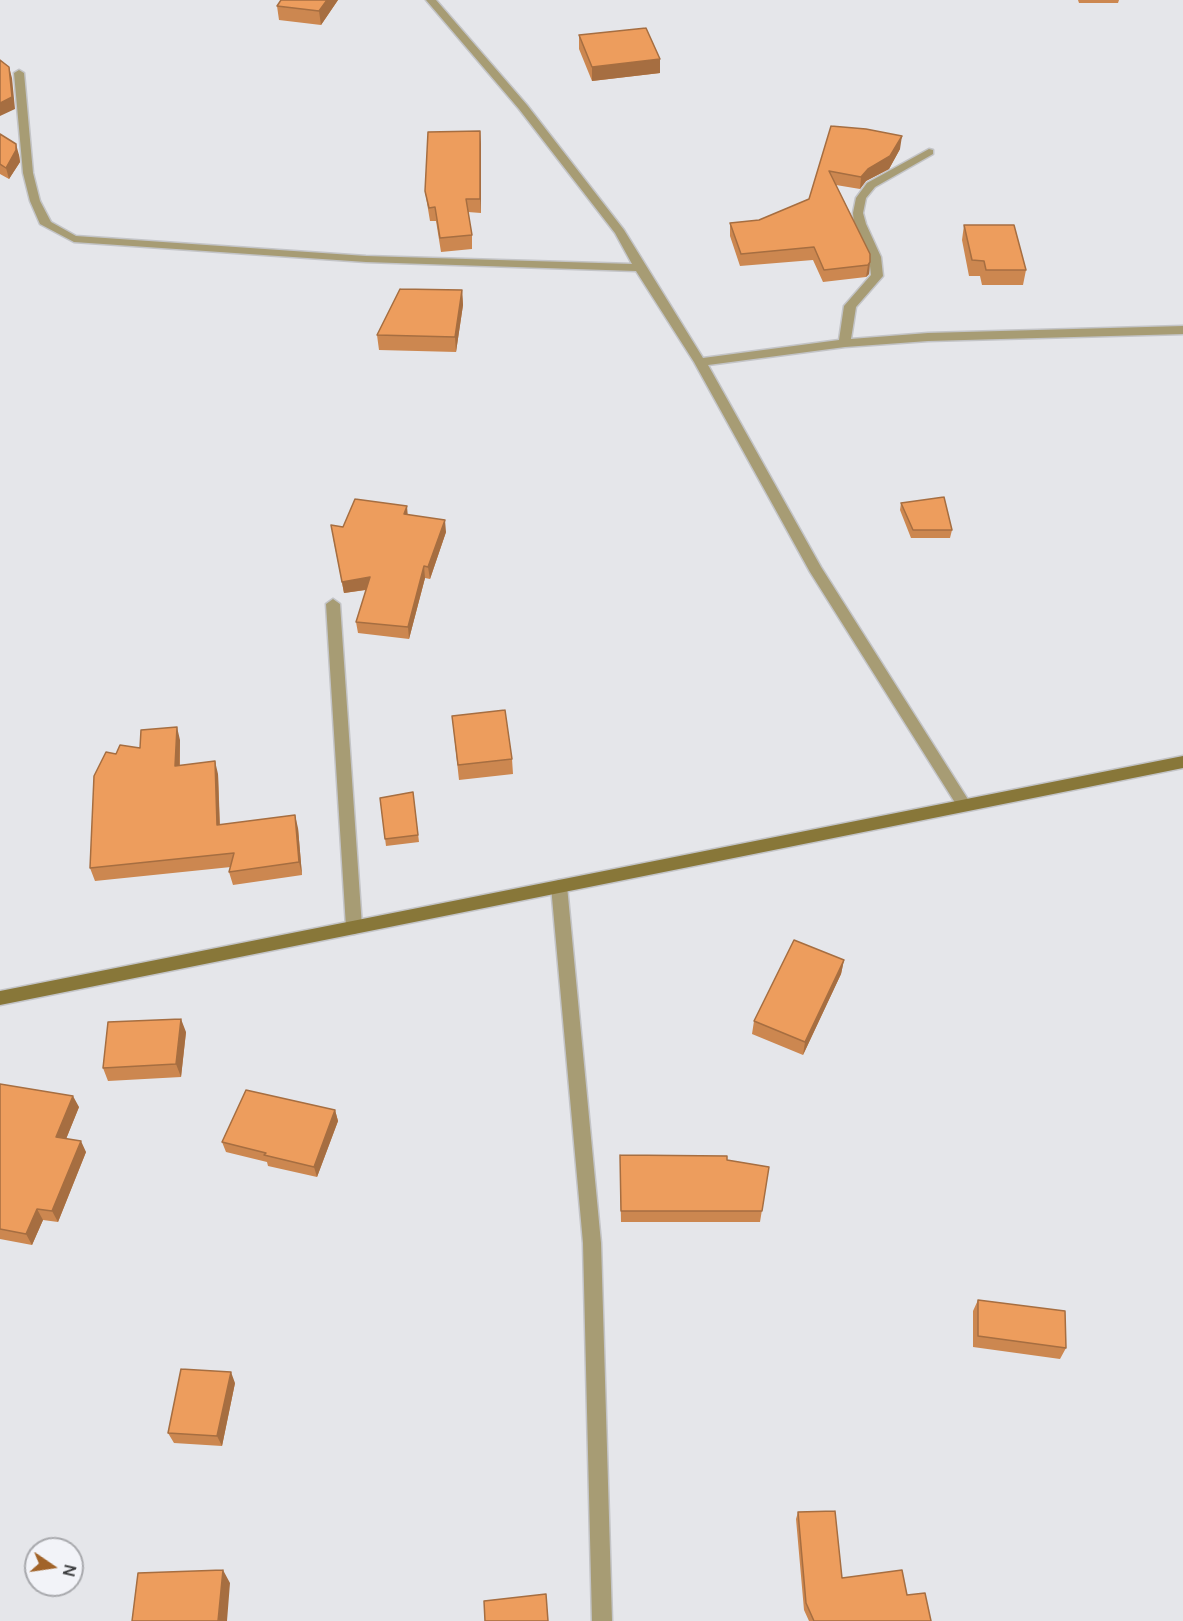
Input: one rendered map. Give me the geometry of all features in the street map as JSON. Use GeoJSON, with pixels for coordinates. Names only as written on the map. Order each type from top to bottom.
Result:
{"type":"FeatureCollection","features":[{"type":"Feature","properties":{"kind":"street"},"geometry":{"type":"LineString","coordinates":[[430,0],[585,184],[620,232],[640,268],[700,362],[815,569],[964,805]]}},
{"type":"Feature","properties":{"kind":"street"},"geometry":{"type":"LineString","coordinates":[[18,73],[28,173],[35,201],[46,224],[74,239],[354,258],[640,268]]}},
{"type":"Feature","properties":{"kind":"street"},"geometry":{"type":"LineString","coordinates":[[845,343],[848,310],[878,276],[875,257],[860,224],[858,213],[861,198],[871,185],[929,152]]}},
{"type":"Feature","properties":{"kind":"street"},"geometry":{"type":"LineString","coordinates":[[700,362],[845,343],[950,336],[1183,330]]}},
{"type":"Feature","properties":{"kind":"street"},"geometry":{"type":"LineString","coordinates":[[333,604],[354,927]]}},
{"type":"Feature","properties":{"kind":"street"},"geometry":{"type":"LineString","coordinates":[[0,998],[1183,762]]}},
{"type":"Feature","properties":{"kind":"street"},"geometry":{"type":"LineString","coordinates":[[559,886],[592,1243],[602,1621]]}},
{"type":"Feature","properties":{"kind":"building"},"geometry":{"type":"Polygon","coordinates":[[[281,0],[327,0],[319,11],[277,6],[281,0]]]}},
{"type":"Feature","properties":{"kind":"building"},"geometry":{"type":"Polygon","coordinates":[[[646,28],[660,59],[592,67],[579,35],[646,28]]]}},
{"type":"Feature","properties":{"kind":"building"},"geometry":{"type":"Polygon","coordinates":[[[0,60],[9,67],[12,97],[0,103],[0,60]]]}},
{"type":"Feature","properties":{"kind":"building"},"geometry":{"type":"Polygon","coordinates":[[[831,126],[866,129],[902,136],[890,156],[868,169],[861,177],[829,171],[870,254],[868,265],[824,270],[814,247],[741,254],[730,223],[759,220],[809,199],[831,126]]]}},
{"type":"Feature","properties":{"kind":"building"},"geometry":{"type":"Polygon","coordinates":[[[480,131],[480,199],[466,199],[472,235],[440,238],[435,207],[429,208],[425,191],[428,132],[480,131]]]}},
{"type":"Feature","properties":{"kind":"building"},"geometry":{"type":"Polygon","coordinates":[[[0,134],[16,144],[16,150],[6,168],[0,164],[0,134]]]}},
{"type":"Feature","properties":{"kind":"building"},"geometry":{"type":"Polygon","coordinates":[[[964,225],[1014,225],[1026,270],[986,270],[984,261],[972,260],[964,225]]]}},
{"type":"Feature","properties":{"kind":"building"},"geometry":{"type":"Polygon","coordinates":[[[400,289],[462,290],[455,337],[377,335],[400,289]]]}},
{"type":"Feature","properties":{"kind":"building"},"geometry":{"type":"Polygon","coordinates":[[[944,497],[952,530],[913,530],[901,503],[944,497]]]}},
{"type":"Feature","properties":{"kind":"building"},"geometry":{"type":"Polygon","coordinates":[[[355,499],[407,506],[404,514],[445,520],[428,567],[424,566],[408,627],[356,622],[370,577],[342,582],[331,525],[343,527],[355,499]]]}},
{"type":"Feature","properties":{"kind":"building"},"geometry":{"type":"Polygon","coordinates":[[[505,710],[512,759],[458,765],[452,716],[505,710]]]}},
{"type":"Feature","properties":{"kind":"building"},"geometry":{"type":"Polygon","coordinates":[[[177,727],[175,766],[215,761],[217,825],[295,815],[299,862],[229,872],[234,853],[90,868],[94,776],[106,752],[116,754],[120,745],[140,748],[141,730],[177,727]]]}},
{"type":"Feature","properties":{"kind":"building"},"geometry":{"type":"Polygon","coordinates":[[[413,792],[418,835],[385,839],[380,798],[413,792]]]}},
{"type":"Feature","properties":{"kind":"building"},"geometry":{"type":"Polygon","coordinates":[[[794,940],[844,960],[805,1042],[754,1021],[794,940]]]}},
{"type":"Feature","properties":{"kind":"building"},"geometry":{"type":"Polygon","coordinates":[[[181,1019],[176,1064],[103,1068],[108,1022],[181,1019]]]}},
{"type":"Feature","properties":{"kind":"building"},"geometry":{"type":"Polygon","coordinates":[[[0,1084],[73,1096],[56,1137],[81,1141],[52,1211],[37,1209],[26,1234],[0,1229],[0,1084]]]}},
{"type":"Feature","properties":{"kind":"building"},"geometry":{"type":"Polygon","coordinates":[[[246,1090],[335,1110],[314,1167],[222,1142],[246,1090]]]}},
{"type":"Feature","properties":{"kind":"building"},"geometry":{"type":"Polygon","coordinates":[[[620,1155],[727,1156],[727,1160],[769,1167],[762,1211],[621,1211],[620,1155]]]}},
{"type":"Feature","properties":{"kind":"building"},"geometry":{"type":"Polygon","coordinates":[[[978,1300],[1065,1311],[1066,1348],[978,1336],[978,1300]]]}},
{"type":"Feature","properties":{"kind":"building"},"geometry":{"type":"Polygon","coordinates":[[[181,1369],[231,1372],[217,1436],[168,1433],[181,1369]]]}},
{"type":"Feature","properties":{"kind":"building"},"geometry":{"type":"Polygon","coordinates":[[[835,1511],[842,1578],[902,1570],[907,1595],[925,1593],[931,1621],[814,1621],[806,1603],[798,1512],[835,1511]]]}},
{"type":"Feature","properties":{"kind":"building"},"geometry":{"type":"Polygon","coordinates":[[[223,1570],[218,1621],[132,1621],[138,1573],[223,1570]]]}},
{"type":"Feature","properties":{"kind":"building"},"geometry":{"type":"Polygon","coordinates":[[[546,1594],[548,1621],[485,1621],[484,1601],[546,1594]]]}}]}
